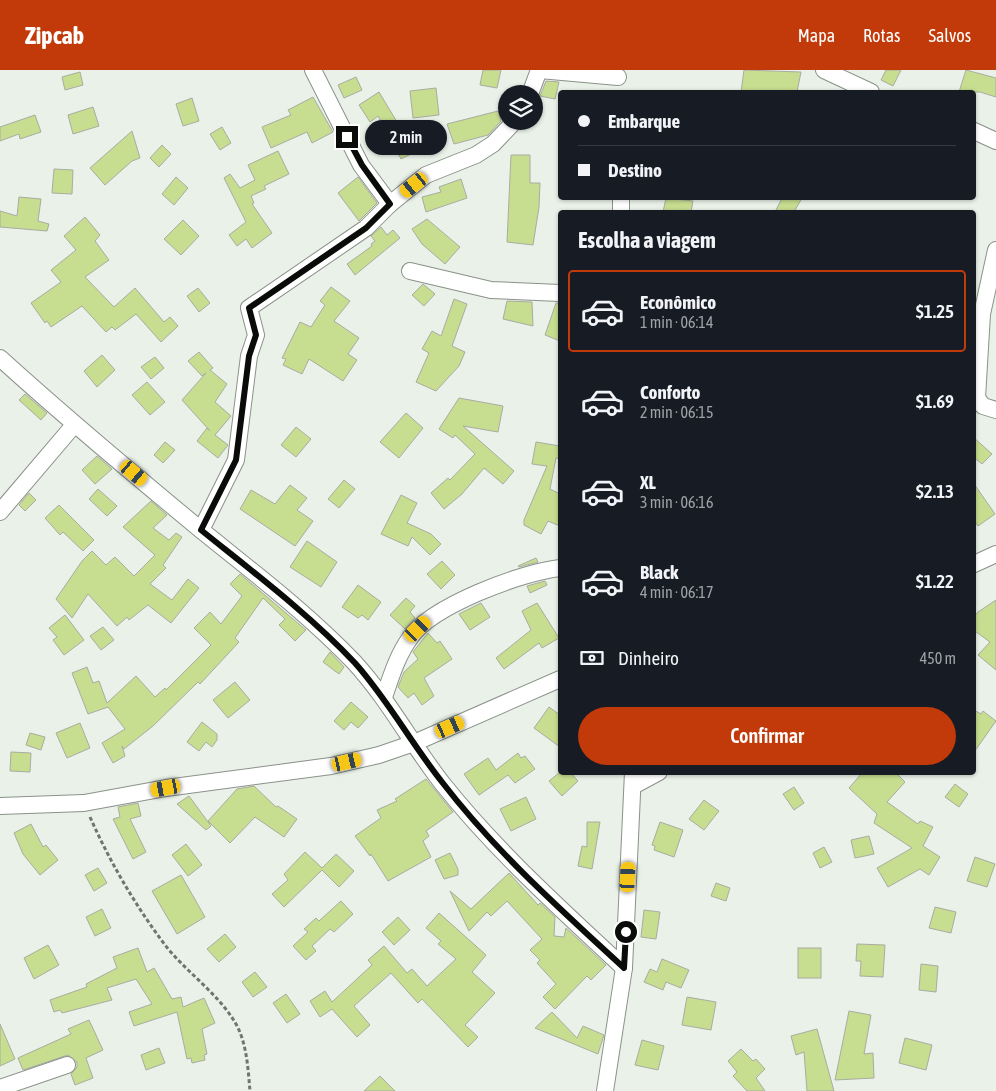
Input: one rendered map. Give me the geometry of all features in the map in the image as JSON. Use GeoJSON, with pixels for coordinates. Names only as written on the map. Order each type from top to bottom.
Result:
{"type":"FeatureCollection","features":[{"type":"Feature","properties":{"kind":"street"},"geometry":{"type":"LineString","coordinates":[[313,70],[362,165],[390,204]]}},
{"type":"Feature","properties":{"kind":"street"},"geometry":{"type":"LineString","coordinates":[[534,85],[540,70],[618,80]]}},
{"type":"Feature","properties":{"kind":"street"},"geometry":{"type":"LineString","coordinates":[[824,70],[867,90]]}},
{"type":"Feature","properties":{"kind":"street"},"geometry":{"type":"LineString","coordinates":[[201,530],[236,460],[249,356],[256,335],[249,308],[366,228],[390,204],[426,175],[476,155],[493,144],[506,130]]}},
{"type":"Feature","properties":{"kind":"street"},"geometry":{"type":"LineString","coordinates":[[976,132],[996,141]]}},
{"type":"Feature","properties":{"kind":"street"},"geometry":{"type":"LineString","coordinates":[[996,250],[982,314],[977,398],[983,406],[996,410]]}},
{"type":"Feature","properties":{"kind":"street"},"geometry":{"type":"LineString","coordinates":[[410,271],[491,290],[558,292]]}},
{"type":"Feature","properties":{"kind":"street"},"geometry":{"type":"LineString","coordinates":[[0,358],[74,425],[258,575],[333,641],[384,698],[414,743],[465,810],[522,872],[624,968]]}},
{"type":"Feature","properties":{"kind":"street"},"geometry":{"type":"LineString","coordinates":[[0,512],[74,425]]}},
{"type":"Feature","properties":{"kind":"street"},"geometry":{"type":"LineString","coordinates":[[976,563],[996,554]]}},
{"type":"Feature","properties":{"kind":"street"},"geometry":{"type":"LineString","coordinates":[[384,698],[398,658],[410,636],[426,622],[452,606],[502,583],[526,574],[558,568]]}},
{"type":"Feature","properties":{"kind":"street"},"geometry":{"type":"LineString","coordinates":[[0,806],[84,803],[166,788],[331,766],[379,755],[414,743],[558,680]]}},
{"type":"Feature","properties":{"kind":"street"},"geometry":{"type":"LineString","coordinates":[[605,1091],[624,968],[633,779],[648,775]]}},
{"type":"Feature","properties":{"kind":"street"},"geometry":{"type":"LineString","coordinates":[[0,1088],[67,1065]]}},
{"type":"Feature","properties":{"kind":"path"},"geometry":{"type":"LineString","coordinates":[[84,803],[106,852],[165,946],[222,1006],[236,1024],[245,1048],[250,1091]]}},
{"type":"Feature","properties":{"kind":"building"},"geometry":{"type":"Polygon","coordinates":[[[483,70],[501,70],[497,88],[480,85],[483,70]]]}},
{"type":"Feature","properties":{"kind":"building"},"geometry":{"type":"Polygon","coordinates":[[[744,70],[801,72],[797,90],[741,90],[744,70]]]}},
{"type":"Feature","properties":{"kind":"building"},"geometry":{"type":"Polygon","coordinates":[[[886,70],[901,70],[893,86],[881,80],[886,70]]]}},
{"type":"Feature","properties":{"kind":"building"},"geometry":{"type":"Polygon","coordinates":[[[966,70],[996,78],[996,97],[976,92],[976,90],[960,90],[966,70]]]}},
{"type":"Feature","properties":{"kind":"building"},"geometry":{"type":"Polygon","coordinates":[[[80,72],[83,85],[65,90],[62,77],[80,72]]]}},
{"type":"Feature","properties":{"kind":"building"},"geometry":{"type":"Polygon","coordinates":[[[356,77],[362,90],[344,98],[338,85],[356,77]]]}},
{"type":"Feature","properties":{"kind":"building"},"geometry":{"type":"Polygon","coordinates":[[[546,81],[559,82],[555,99],[543,97],[543,88],[546,81]]]}},
{"type":"Feature","properties":{"kind":"building"},"geometry":{"type":"Polygon","coordinates":[[[436,88],[439,115],[413,118],[410,91],[436,88]]]}},
{"type":"Feature","properties":{"kind":"building"},"geometry":{"type":"Polygon","coordinates":[[[379,92],[415,152],[401,159],[378,116],[370,122],[359,105],[379,92]]]}},
{"type":"Feature","properties":{"kind":"building"},"geometry":{"type":"Polygon","coordinates":[[[313,97],[333,132],[312,143],[307,132],[271,148],[262,127],[291,115],[288,110],[313,97]]]}},
{"type":"Feature","properties":{"kind":"building"},"geometry":{"type":"Polygon","coordinates":[[[192,98],[199,121],[183,126],[176,104],[192,98]]]}},
{"type":"Feature","properties":{"kind":"building"},"geometry":{"type":"Polygon","coordinates":[[[93,107],[99,126],[73,134],[68,115],[93,107]]]}},
{"type":"Feature","properties":{"kind":"building"},"geometry":{"type":"Polygon","coordinates":[[[498,111],[498,124],[488,135],[454,144],[447,124],[498,111]]]}},
{"type":"Feature","properties":{"kind":"building"},"geometry":{"type":"Polygon","coordinates":[[[35,115],[41,132],[20,139],[19,134],[0,141],[0,127],[35,115]]]}},
{"type":"Feature","properties":{"kind":"building"},"geometry":{"type":"Polygon","coordinates":[[[222,127],[231,143],[220,150],[210,134],[222,127]]]}},
{"type":"Feature","properties":{"kind":"building"},"geometry":{"type":"Polygon","coordinates":[[[132,131],[140,158],[132,161],[105,185],[90,168],[132,131]]]}},
{"type":"Feature","properties":{"kind":"building"},"geometry":{"type":"Polygon","coordinates":[[[162,145],[171,154],[159,167],[150,158],[162,145]]]}},
{"type":"Feature","properties":{"kind":"building"},"geometry":{"type":"Polygon","coordinates":[[[278,151],[289,174],[264,186],[266,189],[251,196],[254,203],[252,204],[272,233],[252,248],[246,239],[237,246],[229,235],[246,222],[224,178],[230,174],[240,188],[255,180],[248,165],[278,151]]]}},
{"type":"Feature","properties":{"kind":"building"},"geometry":{"type":"Polygon","coordinates":[[[511,155],[530,155],[530,183],[540,183],[539,207],[533,245],[507,242],[511,155]]]}},
{"type":"Feature","properties":{"kind":"building"},"geometry":{"type":"Polygon","coordinates":[[[54,169],[73,170],[72,194],[52,193],[54,169]]]}},
{"type":"Feature","properties":{"kind":"building"},"geometry":{"type":"Polygon","coordinates":[[[176,177],[188,188],[174,205],[162,194],[176,177]]]}},
{"type":"Feature","properties":{"kind":"building"},"geometry":{"type":"Polygon","coordinates":[[[358,177],[377,203],[359,221],[338,193],[358,177]]]}},
{"type":"Feature","properties":{"kind":"building"},"geometry":{"type":"Polygon","coordinates":[[[461,179],[467,198],[426,212],[422,197],[441,192],[439,187],[461,179]]]}},
{"type":"Feature","properties":{"kind":"building"},"geometry":{"type":"Polygon","coordinates":[[[19,197],[41,199],[38,221],[49,224],[47,231],[0,227],[0,211],[17,216],[19,197]]]}},
{"type":"Feature","properties":{"kind":"building"},"geometry":{"type":"Polygon","coordinates":[[[666,200],[693,201],[691,210],[663,210],[666,200]]]}},
{"type":"Feature","properties":{"kind":"building"},"geometry":{"type":"Polygon","coordinates":[[[781,200],[801,200],[795,210],[776,210],[781,200]]]}},
{"type":"Feature","properties":{"kind":"building"},"geometry":{"type":"Polygon","coordinates":[[[85,217],[100,235],[95,241],[109,260],[85,277],[114,307],[135,288],[164,322],[170,317],[178,326],[161,342],[136,314],[115,330],[112,327],[106,332],[82,306],[51,327],[47,321],[45,323],[31,303],[61,282],[51,270],[76,250],[64,236],[85,217]]]}},
{"type":"Feature","properties":{"kind":"building"},"geometry":{"type":"Polygon","coordinates":[[[427,219],[460,247],[445,264],[422,244],[412,229],[427,219]]]}},
{"type":"Feature","properties":{"kind":"building"},"geometry":{"type":"Polygon","coordinates":[[[183,220],[199,236],[181,255],[164,239],[183,220]]]}},
{"type":"Feature","properties":{"kind":"building"},"geometry":{"type":"Polygon","coordinates":[[[381,227],[387,235],[393,230],[400,238],[355,275],[347,264],[372,246],[371,244],[375,241],[371,236],[381,227]]]}},
{"type":"Feature","properties":{"kind":"building"},"geometry":{"type":"Polygon","coordinates":[[[423,284],[435,294],[424,306],[412,295],[423,284]]]}},
{"type":"Feature","properties":{"kind":"building"},"geometry":{"type":"Polygon","coordinates":[[[331,287],[350,301],[334,321],[359,338],[348,354],[357,360],[343,381],[309,359],[302,374],[283,365],[286,359],[282,358],[300,322],[311,327],[325,305],[320,301],[331,287]]]}},
{"type":"Feature","properties":{"kind":"building"},"geometry":{"type":"Polygon","coordinates":[[[198,288],[210,303],[199,312],[187,296],[198,288]]]}},
{"type":"Feature","properties":{"kind":"building"},"geometry":{"type":"Polygon","coordinates":[[[454,299],[467,304],[452,346],[465,352],[459,366],[436,391],[416,382],[429,353],[422,349],[432,331],[441,336],[454,299]]]}},
{"type":"Feature","properties":{"kind":"building"},"geometry":{"type":"Polygon","coordinates":[[[507,301],[532,302],[533,326],[503,319],[507,301]]]}},
{"type":"Feature","properties":{"kind":"building"},"geometry":{"type":"Polygon","coordinates":[[[556,303],[558,303],[558,340],[545,335],[556,303]]]}},
{"type":"Feature","properties":{"kind":"building"},"geometry":{"type":"Polygon","coordinates":[[[199,352],[213,368],[210,370],[227,384],[215,402],[231,416],[215,435],[228,445],[218,458],[197,441],[207,428],[210,431],[182,400],[206,373],[202,376],[188,361],[199,352]]]}},
{"type":"Feature","properties":{"kind":"building"},"geometry":{"type":"Polygon","coordinates":[[[102,355],[115,370],[97,387],[84,371],[102,355]]]}},
{"type":"Feature","properties":{"kind":"building"},"geometry":{"type":"Polygon","coordinates":[[[155,357],[164,368],[151,379],[141,367],[155,357]]]}},
{"type":"Feature","properties":{"kind":"building"},"geometry":{"type":"Polygon","coordinates":[[[147,382],[165,402],[150,415],[132,395],[147,382]]]}},
{"type":"Feature","properties":{"kind":"building"},"geometry":{"type":"Polygon","coordinates":[[[25,394],[47,413],[41,420],[19,400],[25,394]]]}},
{"type":"Feature","properties":{"kind":"building"},"geometry":{"type":"Polygon","coordinates":[[[459,398],[503,406],[498,432],[463,426],[514,471],[503,484],[484,468],[462,494],[444,509],[431,493],[448,478],[450,480],[475,454],[455,435],[453,438],[439,429],[459,398]]]}},
{"type":"Feature","properties":{"kind":"building"},"geometry":{"type":"Polygon","coordinates":[[[406,413],[423,428],[399,458],[380,442],[406,413]]]}},
{"type":"Feature","properties":{"kind":"building"},"geometry":{"type":"Polygon","coordinates":[[[296,427],[311,439],[296,457],[281,445],[296,427]]]}},
{"type":"Feature","properties":{"kind":"building"},"geometry":{"type":"Polygon","coordinates":[[[976,440],[992,454],[982,464],[976,459],[976,440]]]}},
{"type":"Feature","properties":{"kind":"building"},"geometry":{"type":"Polygon","coordinates":[[[165,442],[175,450],[163,463],[154,455],[165,442]]]}},
{"type":"Feature","properties":{"kind":"building"},"geometry":{"type":"Polygon","coordinates":[[[536,442],[558,446],[558,458],[556,458],[550,489],[558,493],[558,525],[548,521],[541,534],[524,525],[524,520],[547,466],[532,464],[536,442]]]}},
{"type":"Feature","properties":{"kind":"building"},"geometry":{"type":"Polygon","coordinates":[[[97,456],[112,469],[95,484],[82,470],[97,456]]]}},
{"type":"Feature","properties":{"kind":"building"},"geometry":{"type":"Polygon","coordinates":[[[344,480],[355,489],[339,508],[328,499],[344,480]]]}},
{"type":"Feature","properties":{"kind":"building"},"geometry":{"type":"Polygon","coordinates":[[[290,485],[307,498],[297,510],[313,521],[295,546],[240,509],[251,490],[275,504],[290,485]]]}},
{"type":"Feature","properties":{"kind":"building"},"geometry":{"type":"Polygon","coordinates":[[[976,487],[995,514],[978,526],[976,523],[976,487]]]}},
{"type":"Feature","properties":{"kind":"building"},"geometry":{"type":"Polygon","coordinates":[[[98,489],[117,506],[107,516],[89,499],[98,489]]]}},
{"type":"Feature","properties":{"kind":"building"},"geometry":{"type":"Polygon","coordinates":[[[29,493],[36,500],[25,511],[19,505],[29,493]]]}},
{"type":"Feature","properties":{"kind":"building"},"geometry":{"type":"Polygon","coordinates":[[[401,495],[417,503],[407,523],[431,534],[441,544],[430,555],[412,537],[408,546],[381,534],[401,495]]]}},
{"type":"Feature","properties":{"kind":"building"},"geometry":{"type":"Polygon","coordinates":[[[151,501],[167,515],[153,528],[169,540],[176,533],[182,537],[163,565],[166,568],[150,584],[172,600],[188,579],[199,588],[171,623],[148,605],[129,620],[127,617],[117,626],[88,594],[72,618],[56,599],[82,561],[92,551],[106,565],[115,557],[134,576],[155,555],[123,527],[151,501]]]}},
{"type":"Feature","properties":{"kind":"building"},"geometry":{"type":"Polygon","coordinates":[[[59,505],[94,540],[83,551],[63,532],[60,535],[45,518],[59,505]]]}},
{"type":"Feature","properties":{"kind":"building"},"geometry":{"type":"Polygon","coordinates":[[[307,541],[337,562],[321,587],[290,567],[307,541]]]}},
{"type":"Feature","properties":{"kind":"building"},"geometry":{"type":"Polygon","coordinates":[[[536,558],[538,562],[518,566],[536,558]]]}},
{"type":"Feature","properties":{"kind":"building"},"geometry":{"type":"Polygon","coordinates":[[[442,561],[455,575],[441,589],[427,574],[442,561]]]}},
{"type":"Feature","properties":{"kind":"building"},"geometry":{"type":"Polygon","coordinates":[[[240,574],[306,630],[295,641],[279,625],[285,619],[263,598],[235,638],[239,642],[200,684],[198,682],[153,726],[124,749],[122,746],[125,756],[113,763],[102,743],[125,729],[108,707],[88,714],[72,673],[87,667],[93,683],[99,681],[107,703],[136,676],[155,697],[165,688],[166,690],[211,645],[194,628],[210,612],[221,624],[242,596],[230,584],[240,574]]]}},
{"type":"Feature","properties":{"kind":"building"},"geometry":{"type":"Polygon","coordinates":[[[545,581],[547,585],[530,593],[527,586],[545,581]]]}},
{"type":"Feature","properties":{"kind":"building"},"geometry":{"type":"Polygon","coordinates":[[[358,585],[381,602],[368,620],[362,615],[358,618],[342,607],[358,585]]]}},
{"type":"Feature","properties":{"kind":"building"},"geometry":{"type":"Polygon","coordinates":[[[406,598],[415,606],[410,612],[415,618],[405,629],[390,615],[406,598]]]}},
{"type":"Feature","properties":{"kind":"building"},"geometry":{"type":"Polygon","coordinates":[[[996,600],[996,670],[978,655],[990,642],[976,632],[976,615],[996,600]]]}},
{"type":"Feature","properties":{"kind":"building"},"geometry":{"type":"Polygon","coordinates":[[[481,603],[490,617],[470,630],[459,614],[481,603]]]}},
{"type":"Feature","properties":{"kind":"building"},"geometry":{"type":"Polygon","coordinates":[[[537,603],[558,639],[542,648],[539,643],[504,669],[496,658],[531,630],[522,611],[537,603]]]}},
{"type":"Feature","properties":{"kind":"building"},"geometry":{"type":"Polygon","coordinates":[[[65,615],[84,640],[64,655],[53,640],[57,637],[49,628],[65,615]]]}},
{"type":"Feature","properties":{"kind":"building"},"geometry":{"type":"Polygon","coordinates":[[[103,627],[114,640],[101,650],[90,636],[103,627]]]}},
{"type":"Feature","properties":{"kind":"building"},"geometry":{"type":"Polygon","coordinates":[[[428,633],[437,643],[440,641],[452,659],[424,678],[434,696],[422,705],[414,693],[408,698],[398,687],[404,672],[418,659],[413,652],[428,633]]]}},
{"type":"Feature","properties":{"kind":"building"},"geometry":{"type":"Polygon","coordinates":[[[330,652],[344,667],[339,674],[323,662],[330,652]]]}},
{"type":"Feature","properties":{"kind":"building"},"geometry":{"type":"Polygon","coordinates":[[[235,682],[250,700],[228,718],[213,700],[235,682]]]}},
{"type":"Feature","properties":{"kind":"building"},"geometry":{"type":"Polygon","coordinates":[[[351,702],[368,717],[358,728],[351,722],[344,730],[334,721],[351,702]]]}},
{"type":"Feature","properties":{"kind":"building"},"geometry":{"type":"Polygon","coordinates":[[[549,707],[558,714],[558,746],[534,728],[549,707]]]}},
{"type":"Feature","properties":{"kind":"building"},"geometry":{"type":"Polygon","coordinates":[[[976,711],[981,714],[983,711],[996,721],[976,749],[976,711]]]}},
{"type":"Feature","properties":{"kind":"building"},"geometry":{"type":"Polygon","coordinates":[[[202,722],[217,734],[217,740],[212,747],[206,742],[199,751],[187,742],[202,722]]]}},
{"type":"Feature","properties":{"kind":"building"},"geometry":{"type":"Polygon","coordinates":[[[80,723],[90,748],[67,758],[56,733],[80,723]]]}},
{"type":"Feature","properties":{"kind":"building"},"geometry":{"type":"Polygon","coordinates":[[[30,733],[45,737],[41,750],[26,745],[30,733]]]}},
{"type":"Feature","properties":{"kind":"building"},"geometry":{"type":"Polygon","coordinates":[[[11,752],[31,753],[30,772],[10,771],[11,752]]]}},
{"type":"Feature","properties":{"kind":"building"},"geometry":{"type":"Polygon","coordinates":[[[518,753],[521,758],[525,756],[535,769],[515,783],[508,775],[479,795],[464,774],[488,758],[496,770],[518,753]]]}},
{"type":"Feature","properties":{"kind":"building"},"geometry":{"type":"Polygon","coordinates":[[[558,774],[573,775],[578,781],[562,796],[549,781],[558,774]]]}},
{"type":"Feature","properties":{"kind":"building"},"geometry":{"type":"Polygon","coordinates":[[[860,775],[898,775],[905,782],[887,802],[918,824],[920,821],[933,827],[923,846],[940,857],[929,875],[920,869],[888,887],[877,868],[912,848],[874,823],[877,814],[849,788],[860,775]]]}},
{"type":"Feature","properties":{"kind":"building"},"geometry":{"type":"Polygon","coordinates":[[[426,779],[453,812],[426,831],[429,836],[423,841],[431,857],[388,881],[371,854],[370,856],[355,836],[381,818],[377,810],[397,801],[395,799],[426,779]]]}},
{"type":"Feature","properties":{"kind":"building"},"geometry":{"type":"Polygon","coordinates":[[[955,784],[968,794],[959,807],[945,797],[955,784]]]}},
{"type":"Feature","properties":{"kind":"building"},"geometry":{"type":"Polygon","coordinates":[[[254,786],[276,807],[278,806],[297,819],[284,837],[255,817],[230,843],[208,821],[237,789],[254,786]]]}},
{"type":"Feature","properties":{"kind":"building"},"geometry":{"type":"Polygon","coordinates":[[[794,787],[804,803],[794,810],[783,794],[794,787]]]}},
{"type":"Feature","properties":{"kind":"building"},"geometry":{"type":"Polygon","coordinates":[[[189,796],[211,826],[206,830],[177,804],[189,796]]]}},
{"type":"Feature","properties":{"kind":"building"},"geometry":{"type":"Polygon","coordinates":[[[526,797],[536,819],[511,831],[500,809],[526,797]]]}},
{"type":"Feature","properties":{"kind":"building"},"geometry":{"type":"Polygon","coordinates":[[[704,800],[719,811],[704,830],[689,819],[704,800]]]}},
{"type":"Feature","properties":{"kind":"building"},"geometry":{"type":"Polygon","coordinates":[[[138,803],[141,816],[130,819],[146,852],[133,859],[113,819],[120,817],[118,807],[138,803]]]}},
{"type":"Feature","properties":{"kind":"building"},"geometry":{"type":"Polygon","coordinates":[[[587,822],[600,822],[592,869],[578,866],[582,846],[587,847],[587,822]]]}},
{"type":"Feature","properties":{"kind":"building"},"geometry":{"type":"Polygon","coordinates":[[[660,822],[683,830],[674,857],[654,850],[655,846],[652,845],[660,822]]]}},
{"type":"Feature","properties":{"kind":"building"},"geometry":{"type":"Polygon","coordinates":[[[31,824],[43,847],[46,845],[58,860],[40,875],[23,854],[14,833],[31,824]]]}},
{"type":"Feature","properties":{"kind":"building"},"geometry":{"type":"Polygon","coordinates":[[[869,836],[874,854],[855,858],[851,840],[869,836]]]}},
{"type":"Feature","properties":{"kind":"building"},"geometry":{"type":"Polygon","coordinates":[[[186,844],[202,865],[188,876],[172,855],[186,844]]]}},
{"type":"Feature","properties":{"kind":"building"},"geometry":{"type":"Polygon","coordinates":[[[824,847],[832,862],[820,868],[813,853],[824,847]]]}},
{"type":"Feature","properties":{"kind":"building"},"geometry":{"type":"Polygon","coordinates":[[[305,852],[322,868],[336,854],[354,871],[339,887],[322,870],[284,907],[272,894],[288,880],[284,874],[305,852]]]}},
{"type":"Feature","properties":{"kind":"building"},"geometry":{"type":"Polygon","coordinates":[[[450,853],[458,869],[458,875],[444,879],[435,860],[450,853]]]}},
{"type":"Feature","properties":{"kind":"building"},"geometry":{"type":"Polygon","coordinates":[[[975,857],[995,864],[987,887],[967,881],[975,857]]]}},
{"type":"Feature","properties":{"kind":"building"},"geometry":{"type":"Polygon","coordinates":[[[98,868],[107,883],[94,891],[85,875],[98,868]]]}},
{"type":"Feature","properties":{"kind":"building"},"geometry":{"type":"Polygon","coordinates":[[[509,873],[538,905],[540,903],[555,917],[554,936],[564,937],[566,928],[606,965],[591,980],[587,976],[555,1009],[543,997],[556,984],[537,963],[540,960],[530,950],[542,939],[507,901],[491,916],[487,912],[469,931],[450,891],[471,909],[509,873]]]}},
{"type":"Feature","properties":{"kind":"building"},"geometry":{"type":"Polygon","coordinates":[[[181,875],[205,917],[177,934],[152,891],[181,875]]]}},
{"type":"Feature","properties":{"kind":"building"},"geometry":{"type":"Polygon","coordinates":[[[716,883],[730,888],[726,901],[711,896],[716,883]]]}},
{"type":"Feature","properties":{"kind":"building"},"geometry":{"type":"Polygon","coordinates":[[[341,901],[353,914],[334,932],[330,929],[312,946],[316,951],[306,960],[293,946],[308,932],[304,929],[316,918],[319,921],[341,901]]]}},
{"type":"Feature","properties":{"kind":"building"},"geometry":{"type":"Polygon","coordinates":[[[935,907],[956,912],[951,933],[929,928],[935,907]]]}},
{"type":"Feature","properties":{"kind":"building"},"geometry":{"type":"Polygon","coordinates":[[[102,909],[111,928],[95,936],[86,917],[102,909]]]}},
{"type":"Feature","properties":{"kind":"building"},"geometry":{"type":"Polygon","coordinates":[[[644,910],[660,912],[656,939],[641,937],[644,910]]]}},
{"type":"Feature","properties":{"kind":"building"},"geometry":{"type":"Polygon","coordinates":[[[439,913],[486,955],[472,972],[495,993],[465,1025],[478,1037],[468,1047],[422,999],[418,1003],[391,973],[354,1006],[370,1025],[357,1037],[332,1009],[320,1017],[310,1001],[325,991],[332,1002],[372,965],[368,960],[384,946],[407,973],[412,969],[427,986],[456,959],[438,944],[441,941],[426,928],[439,913]]]}},
{"type":"Feature","properties":{"kind":"building"},"geometry":{"type":"Polygon","coordinates":[[[398,917],[410,930],[394,945],[382,932],[398,917]]]}},
{"type":"Feature","properties":{"kind":"building"},"geometry":{"type":"Polygon","coordinates":[[[225,934],[236,947],[219,962],[207,949],[225,934]]]}},
{"type":"Feature","properties":{"kind":"building"},"geometry":{"type":"Polygon","coordinates":[[[857,944],[885,945],[883,977],[860,976],[861,961],[856,961],[857,944]]]}},
{"type":"Feature","properties":{"kind":"building"},"geometry":{"type":"Polygon","coordinates":[[[48,945],[59,965],[34,979],[24,958],[48,945]]]}},
{"type":"Feature","properties":{"kind":"building"},"geometry":{"type":"Polygon","coordinates":[[[138,948],[147,972],[154,968],[172,999],[181,997],[183,1007],[204,998],[215,1023],[202,1029],[207,1054],[204,1055],[205,1060],[192,1063],[191,1058],[187,1059],[177,1012],[134,1026],[129,1012],[152,1004],[136,979],[107,988],[112,1000],[62,1013],[60,1010],[54,1012],[50,1000],[87,987],[86,984],[117,968],[113,957],[138,948]]]}},
{"type":"Feature","properties":{"kind":"building"},"geometry":{"type":"Polygon","coordinates":[[[798,948],[821,948],[821,978],[798,978],[798,948]]]}},
{"type":"Feature","properties":{"kind":"building"},"geometry":{"type":"Polygon","coordinates":[[[662,959],[689,970],[681,988],[666,982],[663,990],[644,982],[650,969],[657,972],[662,959]]]}},
{"type":"Feature","properties":{"kind":"building"},"geometry":{"type":"Polygon","coordinates":[[[921,964],[938,966],[936,992],[919,990],[921,964]]]}},
{"type":"Feature","properties":{"kind":"building"},"geometry":{"type":"Polygon","coordinates":[[[255,972],[267,987],[253,997],[242,982],[255,972]]]}},
{"type":"Feature","properties":{"kind":"building"},"geometry":{"type":"Polygon","coordinates":[[[286,994],[300,1014],[287,1023],[273,1003],[286,994]]]}},
{"type":"Feature","properties":{"kind":"building"},"geometry":{"type":"Polygon","coordinates":[[[687,997],[716,1002],[711,1030],[682,1025],[687,997]]]}},
{"type":"Feature","properties":{"kind":"building"},"geometry":{"type":"Polygon","coordinates":[[[849,1011],[871,1015],[864,1054],[873,1053],[874,1078],[835,1080],[849,1011]]]}},
{"type":"Feature","properties":{"kind":"building"},"geometry":{"type":"Polygon","coordinates":[[[552,1012],[577,1038],[583,1026],[604,1035],[598,1054],[535,1028],[552,1012]]]}},
{"type":"Feature","properties":{"kind":"building"},"geometry":{"type":"Polygon","coordinates":[[[89,1020],[103,1050],[86,1058],[93,1078],[75,1085],[71,1074],[77,1067],[77,1062],[68,1055],[23,1070],[18,1058],[71,1034],[68,1029],[89,1020]]]}},
{"type":"Feature","properties":{"kind":"building"},"geometry":{"type":"Polygon","coordinates":[[[0,1024],[15,1059],[0,1066],[0,1024]]]}},
{"type":"Feature","properties":{"kind":"building"},"geometry":{"type":"Polygon","coordinates":[[[817,1029],[834,1091],[807,1091],[804,1052],[796,1055],[791,1036],[817,1029]]]}},
{"type":"Feature","properties":{"kind":"building"},"geometry":{"type":"Polygon","coordinates":[[[905,1038],[932,1045],[926,1070],[899,1063],[905,1038]]]}},
{"type":"Feature","properties":{"kind":"building"},"geometry":{"type":"Polygon","coordinates":[[[642,1040],[664,1046],[658,1070],[635,1065],[642,1040]]]}},
{"type":"Feature","properties":{"kind":"building"},"geometry":{"type":"Polygon","coordinates":[[[159,1048],[165,1063],[146,1070],[141,1055],[159,1048]]]}},
{"type":"Feature","properties":{"kind":"building"},"geometry":{"type":"Polygon","coordinates":[[[741,1049],[753,1061],[756,1059],[765,1069],[756,1078],[765,1091],[747,1091],[733,1076],[737,1072],[728,1061],[741,1049]]]}},
{"type":"Feature","properties":{"kind":"building"},"geometry":{"type":"Polygon","coordinates":[[[380,1076],[395,1091],[364,1091],[380,1076]]]}},
{"type":"Feature","properties":{"kind":"route"},"geometry":{"type":"LineString","coordinates":[[347,137],[362,165],[390,204],[366,228],[249,308],[256,335],[249,356],[236,460],[201,530],[258,575],[333,641],[355,663],[384,698],[441,781],[471,817],[522,872],[624,968],[626,932]]}}]}
